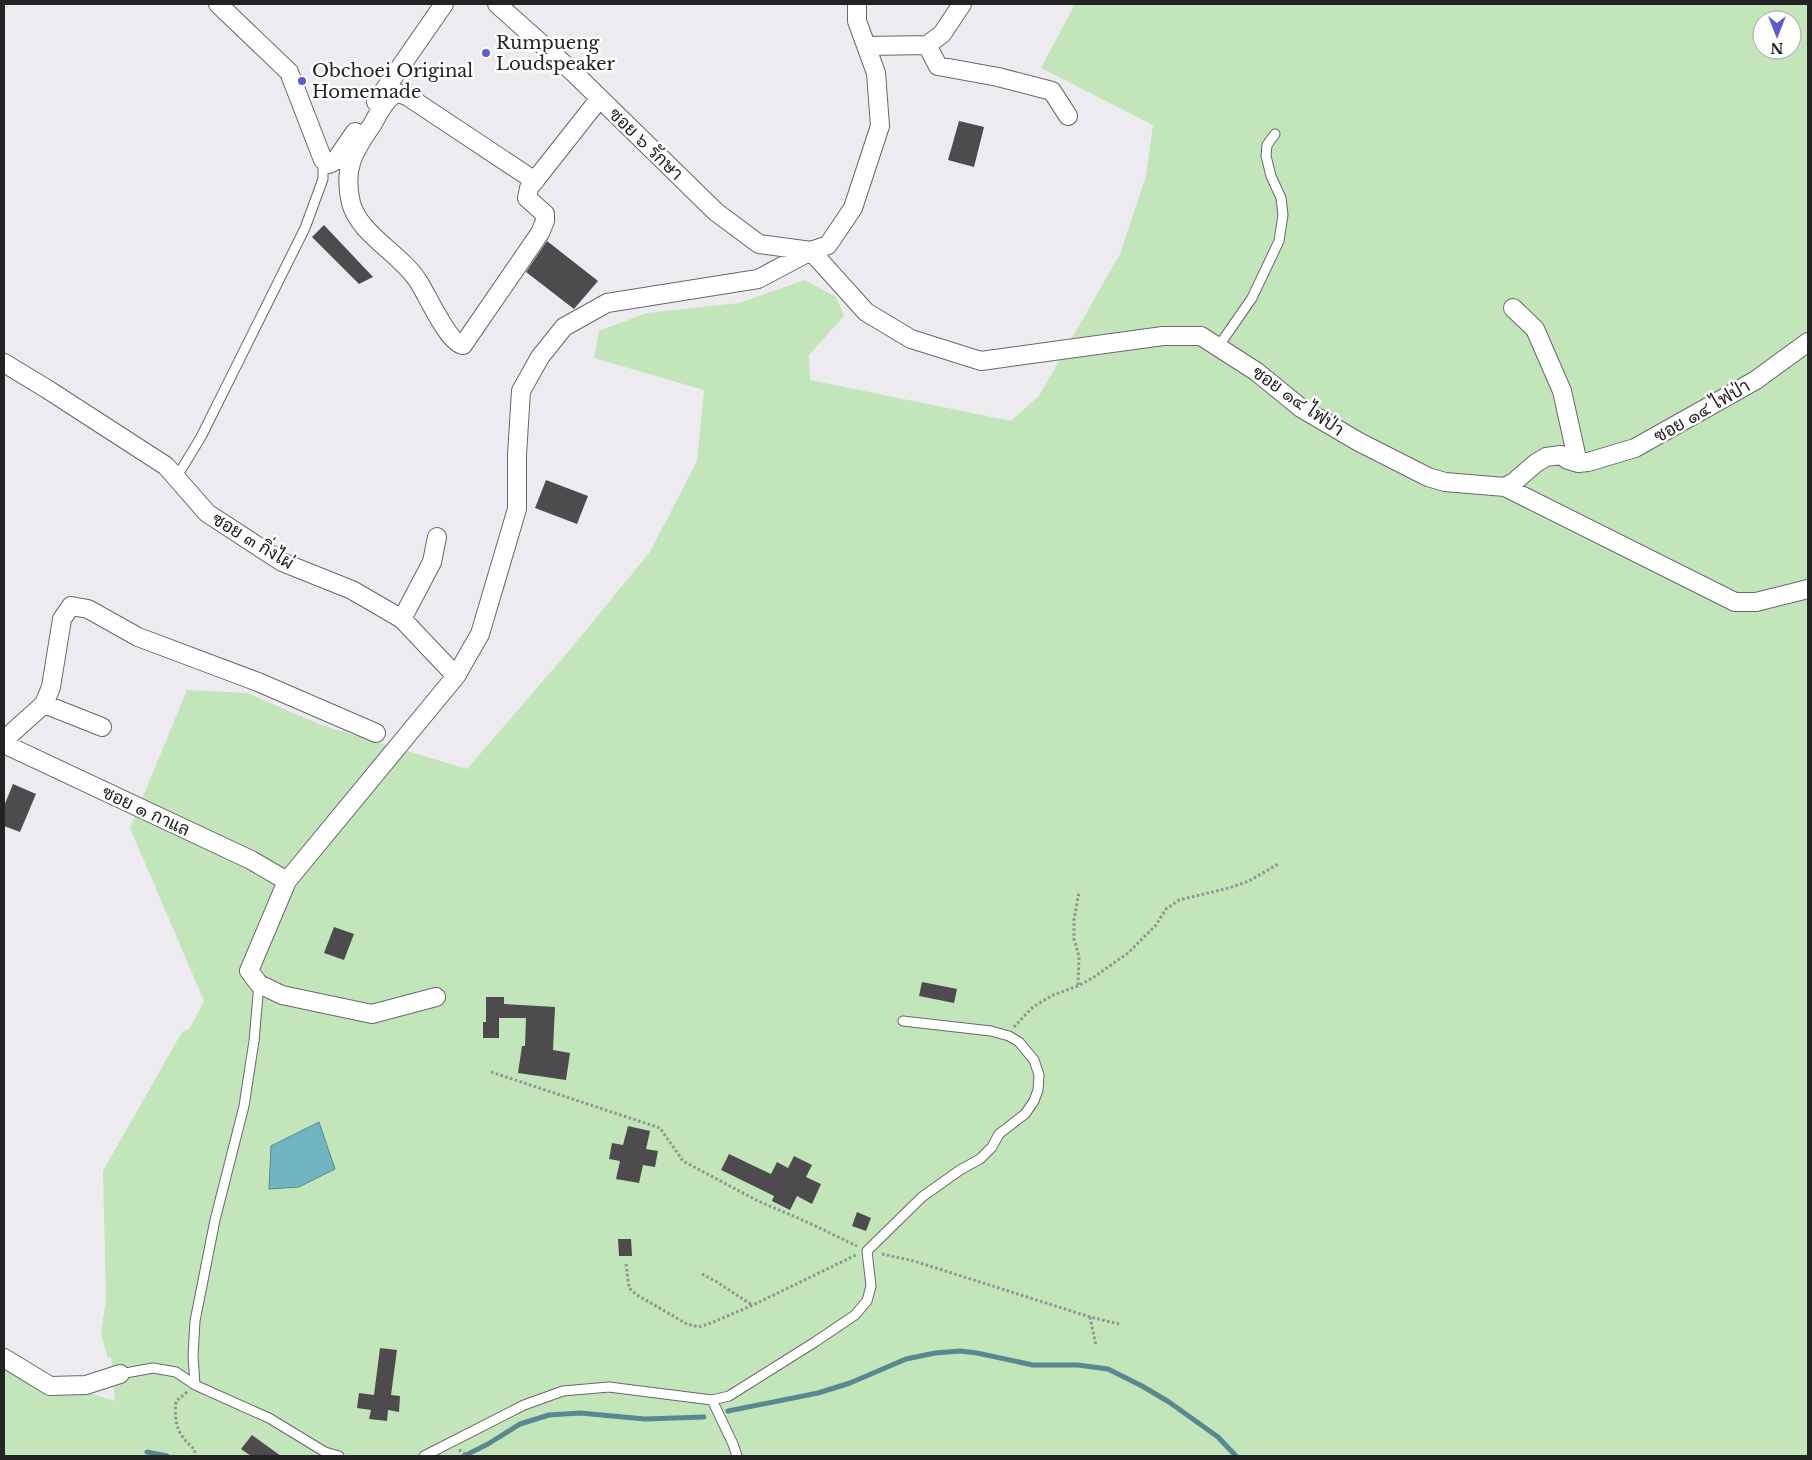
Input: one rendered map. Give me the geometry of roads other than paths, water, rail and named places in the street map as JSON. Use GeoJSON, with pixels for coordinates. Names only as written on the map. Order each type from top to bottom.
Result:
{"type":"FeatureCollection","features":[{"type":"Feature","properties":{"kind":"street"},"geometry":{"type":"LineString","coordinates":[[218,4],[289,72],[323,160],[329,164],[335,161],[444,4]]}},
{"type":"Feature","properties":{"kind":"street","name":"ซอย ๖ รักษา"},"geometry":{"type":"LineString","coordinates":[[497,4],[600,98],[716,212],[759,244],[811,251]]}},
{"type":"Feature","properties":{"kind":"street"},"geometry":{"type":"LineString","coordinates":[[436,997],[372,1014],[282,995],[259,984],[249,971],[287,881],[456,676],[480,634],[517,509],[516,455],[521,391],[540,357],[564,327],[607,303],[758,279],[811,251],[828,245],[853,208],[880,126],[876,73],[857,21],[857,4]]}},
{"type":"Feature","properties":{"kind":"street"},"geometry":{"type":"LineString","coordinates":[[867,46],[927,44],[942,34],[962,4]]}},
{"type":"Feature","properties":{"kind":"street"},"geometry":{"type":"LineString","coordinates":[[927,44],[938,66],[998,77],[1052,91],[1068,116]]}},
{"type":"Feature","properties":{"kind":"street"},"geometry":{"type":"LineString","coordinates":[[535,180],[407,96],[398,93],[390,98],[369,129],[350,162],[348,173],[352,205],[360,220],[376,239],[402,261],[418,280],[448,332],[462,345],[540,232],[545,221],[545,214],[527,198],[527,193],[535,180],[600,98]]}},
{"type":"Feature","properties":{"kind":"street","name":"ซอย ๑๔ ไฟป่า"},"geometry":{"type":"LineString","coordinates":[[811,251],[866,312],[911,339],[980,361],[1163,336],[1201,336],[1257,372],[1301,408],[1359,442],[1428,477],[1445,482],[1505,487],[1514,482],[1536,462],[1546,457],[1561,455],[1568,460],[1578,463],[1588,462],[1636,448],[1756,380],[1808,342]]}},
{"type":"Feature","properties":{"kind":"street"},"geometry":{"type":"LineString","coordinates":[[1513,308],[1535,329],[1562,391],[1578,463]]}},
{"type":"Feature","properties":{"kind":"street","name":"ซอย ๓ กิ่งไผ่"},"geometry":{"type":"LineString","coordinates":[[4,363],[166,466],[207,513],[282,562],[352,590],[402,619],[456,676]]}},
{"type":"Feature","properties":{"kind":"street"},"geometry":{"type":"LineString","coordinates":[[1505,487],[1735,602],[1756,602],[1808,589]]}},
{"type":"Feature","properties":{"kind":"street"},"geometry":{"type":"LineString","coordinates":[[402,619],[432,562],[437,537]]}},
{"type":"Feature","properties":{"kind":"street"},"geometry":{"type":"LineString","coordinates":[[4,740],[44,704],[51,687],[62,619],[71,606],[88,609],[138,637],[258,682],[376,733]]}},
{"type":"Feature","properties":{"kind":"street"},"geometry":{"type":"LineString","coordinates":[[44,704],[102,727]]}},
{"type":"Feature","properties":{"kind":"street","name":"ซอย ๑ กาแล"},"geometry":{"type":"LineString","coordinates":[[4,744],[251,860],[287,881]]}},
{"type":"Feature","properties":{"kind":"street"},"geometry":{"type":"LineString","coordinates":[[4,1358],[50,1386],[86,1385],[120,1374]]}},
{"type":"Feature","properties":{"kind":"lane"},"geometry":{"type":"LineString","coordinates":[[1218,347],[1252,298],[1279,241],[1283,215],[1281,198],[1271,176],[1266,156],[1267,145],[1275,134]]}},
{"type":"Feature","properties":{"kind":"lane"},"geometry":{"type":"LineString","coordinates":[[176,478],[201,437],[305,228],[317,200],[323,179],[323,160]]}},
{"type":"Feature","properties":{"kind":"lane"},"geometry":{"type":"LineString","coordinates":[[195,1385],[193,1356],[195,1321],[215,1220],[244,1106],[254,1042],[259,984]]}},
{"type":"Feature","properties":{"kind":"lane"},"geometry":{"type":"LineString","coordinates":[[424,1456],[524,1404],[563,1391],[610,1387],[712,1400],[729,1396],[855,1315],[867,1301],[871,1286],[867,1251],[922,1197],[960,1170],[980,1159],[992,1147],[999,1134],[1025,1114],[1034,1101],[1038,1090],[1039,1075],[1034,1060],[1019,1042],[1009,1036],[991,1031],[903,1021]]}},
{"type":"Feature","properties":{"kind":"lane"},"geometry":{"type":"LineString","coordinates":[[120,1374],[153,1368],[176,1372],[195,1385],[269,1418],[325,1452],[339,1456]]}},
{"type":"Feature","properties":{"kind":"lane"},"geometry":{"type":"LineString","coordinates":[[712,1400],[737,1456]]}},
{"type":"Feature","properties":{"kind":"water"},"geometry":{"type":"Polygon","coordinates":[[[319,1122],[335,1169],[299,1187],[269,1189],[271,1146],[319,1122]]]}},
{"type":"Feature","properties":{"kind":"waterway"},"geometry":{"type":"LineString","coordinates":[[728,1411],[818,1393],[850,1383],[906,1359],[935,1353],[960,1351],[1033,1365],[1078,1365],[1108,1369],[1169,1402],[1218,1437],[1236,1456]]}},
{"type":"Feature","properties":{"kind":"waterway"},"geometry":{"type":"LineString","coordinates":[[464,1456],[520,1424],[549,1415],[580,1413],[645,1419],[704,1417]]}},
{"type":"Feature","properties":{"kind":"waterway"},"geometry":{"type":"LineString","coordinates":[[147,1452],[167,1456]]}},
{"type":"Feature","properties":{"kind":"place","name":"Rumpueng Loudspeaker"},"geometry":{"type":"Point","coordinates":[486,53]}},
{"type":"Feature","properties":{"kind":"place","name":"Obchoei Original Homemade"},"geometry":{"type":"Point","coordinates":[302,81]}}]}
